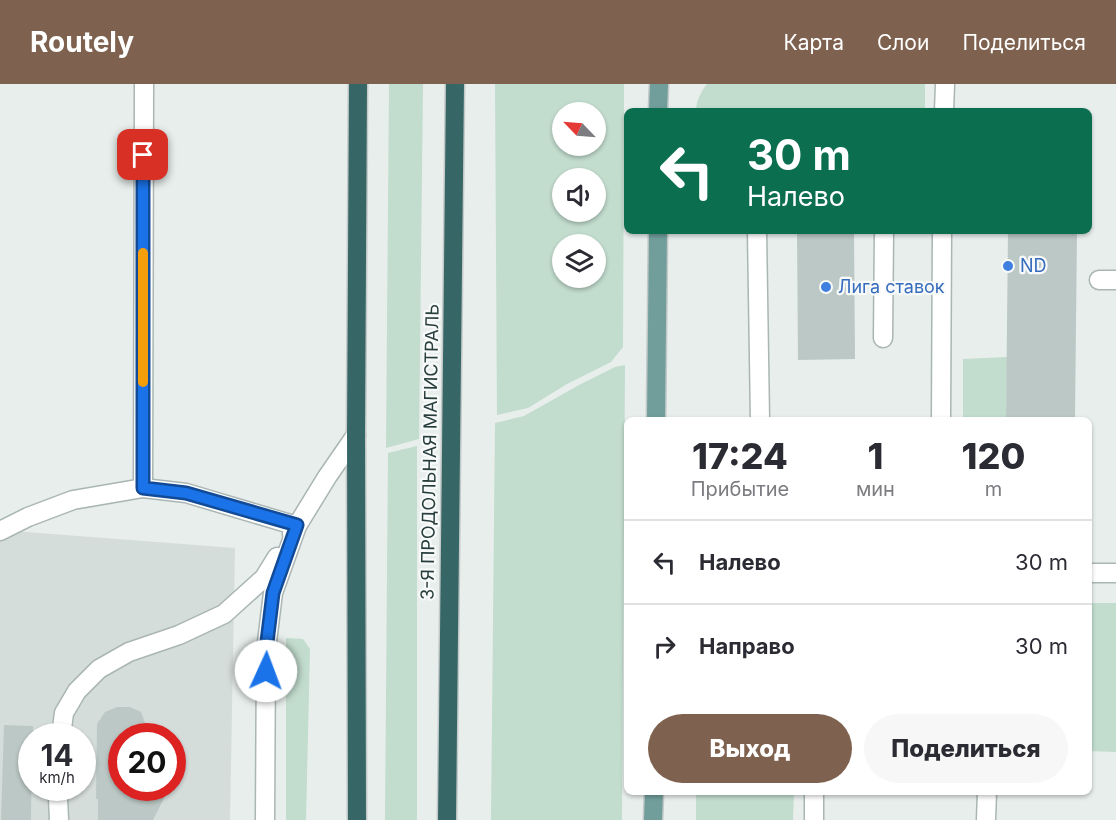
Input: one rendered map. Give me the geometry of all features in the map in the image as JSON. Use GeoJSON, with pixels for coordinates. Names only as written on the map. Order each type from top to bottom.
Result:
{"type":"FeatureCollection","features":[{"type":"Feature","properties":{"kind":"highway"},"geometry":{"type":"LineString","coordinates":[[357,820],[358,84]]}},
{"type":"Feature","properties":{"kind":"highway","name":"3-Я ПРОДОЛЬНАЯ МАГИСТРАЛЬ"},"geometry":{"type":"LineString","coordinates":[[447,820],[455,84]]}},
{"type":"Feature","properties":{"kind":"main road"},"geometry":{"type":"LineString","coordinates":[[658,108],[659,84]]}},
{"type":"Feature","properties":{"kind":"main road"},"geometry":{"type":"LineString","coordinates":[[656,417],[658,234]]}},
{"type":"Feature","properties":{"kind":"main road"},"geometry":{"type":"LineString","coordinates":[[653,820],[654,795]]}},
{"type":"Feature","properties":{"kind":"lane"},"geometry":{"type":"LineString","coordinates":[[143,488],[144,84]]}},
{"type":"Feature","properties":{"kind":"lane"},"geometry":{"type":"LineString","coordinates":[[944,108],[945,84]]}},
{"type":"Feature","properties":{"kind":"lane"},"geometry":{"type":"LineString","coordinates":[[757,234],[760,417]]}},
{"type":"Feature","properties":{"kind":"lane"},"geometry":{"type":"LineString","coordinates":[[883,338],[884,234]]}},
{"type":"Feature","properties":{"kind":"lane"},"geometry":{"type":"LineString","coordinates":[[941,417],[942,234]]}},
{"type":"Feature","properties":{"kind":"lane"},"geometry":{"type":"LineString","coordinates":[[63,723],[64,713],[76,691],[99,669],[129,652],[179,635],[224,614],[264,578],[356,435]]}},
{"type":"Feature","properties":{"kind":"lane"},"geometry":{"type":"LineString","coordinates":[[0,531],[28,517],[73,500],[143,488],[186,493],[297,525]]}},
{"type":"Feature","properties":{"kind":"lane"},"geometry":{"type":"LineString","coordinates":[[265,820],[267,639],[273,593],[297,525]]}},
{"type":"Feature","properties":{"kind":"lane"},"geometry":{"type":"LineString","coordinates":[[1092,573],[1116,573]]}},
{"type":"Feature","properties":{"kind":"lane"},"geometry":{"type":"LineString","coordinates":[[814,795],[814,820]]}},
{"type":"Feature","properties":{"kind":"lane"},"geometry":{"type":"LineString","coordinates":[[986,820],[987,795]]}},
{"type":"Feature","properties":{"kind":"lane"},"geometry":{"type":"LineString","coordinates":[[58,801],[59,820]]}},
{"type":"Feature","properties":{"kind":"shaded area"},"geometry":{"type":"Polygon","coordinates":[[[0,530],[235,548],[230,820],[0,820],[0,530]]]}},
{"type":"Feature","properties":{"kind":"green space"},"geometry":{"type":"Polygon","coordinates":[[[389,84],[423,84],[419,439],[386,448],[389,84]]]}},
{"type":"Feature","properties":{"kind":"green space"},"geometry":{"type":"Polygon","coordinates":[[[495,84],[624,84],[623,347],[611,362],[567,384],[528,408],[497,415],[495,84]]]}},
{"type":"Feature","properties":{"kind":"green space"},"geometry":{"type":"Polygon","coordinates":[[[707,84],[925,84],[925,108],[696,108],[707,84]]]}},
{"type":"Feature","properties":{"kind":"green space"},"geometry":{"type":"Polygon","coordinates":[[[1007,357],[1006,417],[963,417],[963,359],[1007,357]]]}},
{"type":"Feature","properties":{"kind":"green space"},"geometry":{"type":"Polygon","coordinates":[[[625,365],[622,820],[491,820],[495,423],[524,416],[615,367],[625,365]]]}},
{"type":"Feature","properties":{"kind":"green space"},"geometry":{"type":"Polygon","coordinates":[[[417,446],[417,820],[385,820],[388,453],[417,446]]]}},
{"type":"Feature","properties":{"kind":"green space"},"geometry":{"type":"Polygon","coordinates":[[[1092,603],[1116,603],[1116,752],[1092,751],[1092,603]]]}},
{"type":"Feature","properties":{"kind":"green space"},"geometry":{"type":"Polygon","coordinates":[[[286,638],[303,639],[310,649],[306,820],[286,820],[286,638]]]}},
{"type":"Feature","properties":{"kind":"green space"},"geometry":{"type":"Polygon","coordinates":[[[696,795],[794,795],[793,820],[696,820],[696,795]]]}},
{"type":"Feature","properties":{"kind":"building","name":"Лига ставок"},"geometry":{"type":"Polygon","coordinates":[[[797,234],[854,234],[855,359],[798,360],[797,234]]]}},
{"type":"Feature","properties":{"kind":"building"},"geometry":{"type":"Polygon","coordinates":[[[1008,234],[1077,234],[1075,417],[1006,417],[1008,234]]]}},
{"type":"Feature","properties":{"kind":"building"},"geometry":{"type":"Polygon","coordinates":[[[117,707],[130,707],[141,712],[145,723],[108,723],[108,801],[162,801],[153,820],[98,820],[97,724],[105,712],[117,707]]]}},
{"type":"Feature","properties":{"kind":"building"},"geometry":{"type":"Polygon","coordinates":[[[4,725],[18,725],[18,801],[31,801],[31,820],[1,820],[4,725]]]}},
{"type":"Feature","properties":{"kind":"slow traffic"},"geometry":{"type":"LineString","coordinates":[[143,253],[143,382]]}},
{"type":"Feature","properties":{"kind":"place","name":"ND"},"geometry":{"type":"Point","coordinates":[1008,266]}},
{"type":"Feature","properties":{"kind":"place","name":"Лига ставок"},"geometry":{"type":"Point","coordinates":[826,287]}},
{"type":"Feature","properties":{"kind":"route"},"geometry":{"type":"LineString","coordinates":[[143,155],[143,488],[186,493],[297,525],[273,593],[266,650],[266,671]]}}]}
